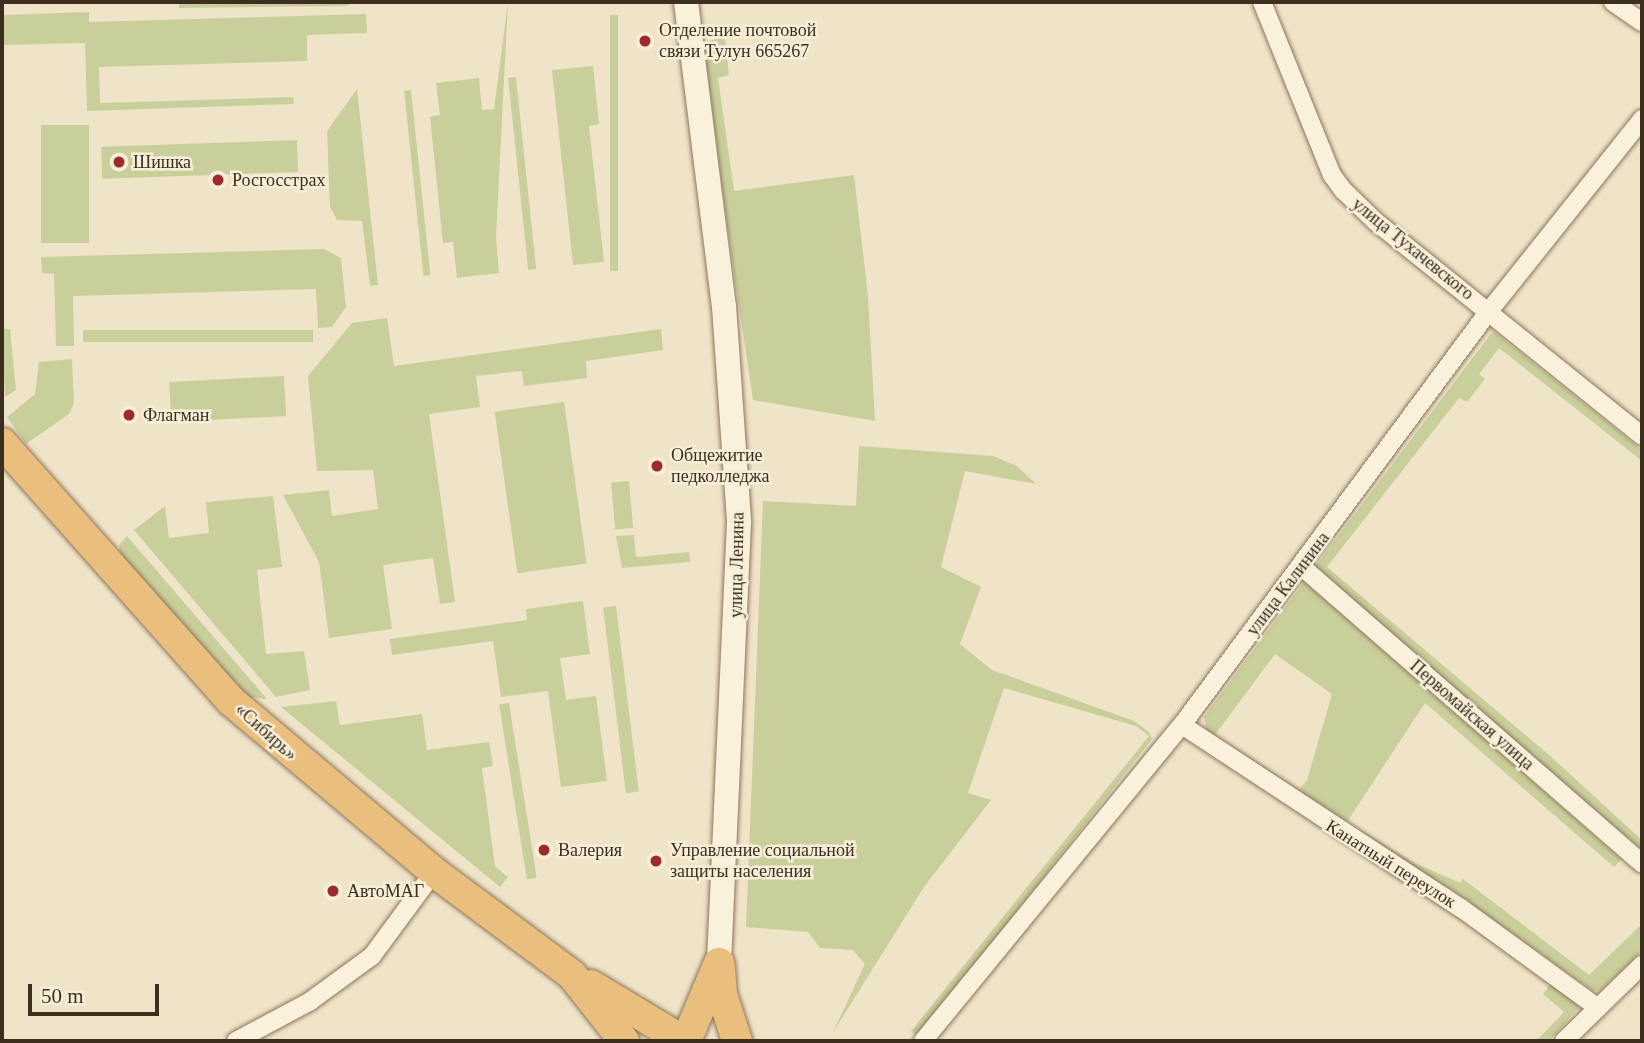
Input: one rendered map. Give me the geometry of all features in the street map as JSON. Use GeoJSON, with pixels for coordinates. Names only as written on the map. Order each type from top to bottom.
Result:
{"type":"FeatureCollection","features":[{"type":"Feature","properties":{"kind":"highway","name":"«Сибирь»"},"geometry":{"type":"LineString","coordinates":[[2,443],[231,701],[434,872],[572,975]]}},
{"type":"Feature","properties":{"kind":"highway"},"geometry":{"type":"LineString","coordinates":[[572,975],[685,1041],[719,963]]}},
{"type":"Feature","properties":{"kind":"highway"},"geometry":{"type":"LineString","coordinates":[[719,963],[722,994],[737,1041]]}},
{"type":"Feature","properties":{"kind":"highway"},"geometry":{"type":"LineString","coordinates":[[572,975],[624,1041]]}},
{"type":"Feature","properties":{"kind":"main road","name":"улица Ленина"},"geometry":{"type":"LineString","coordinates":[[686,2],[724,306],[739,522],[719,963]]}},
{"type":"Feature","properties":{"kind":"street","name":"улица Тухачевского"},"geometry":{"type":"LineString","coordinates":[[1262,2],[1332,175],[1343,190],[1376,222],[1642,436]]}},
{"type":"Feature","properties":{"kind":"street"},"geometry":{"type":"LineString","coordinates":[[1613,2],[1642,22]]}},
{"type":"Feature","properties":{"kind":"street","name":"улица Калинина"},"geometry":{"type":"LineString","coordinates":[[923,1041],[1182,725],[1489,312],[1642,119]]}},
{"type":"Feature","properties":{"kind":"street","name":"Первомайская улица"},"geometry":{"type":"LineString","coordinates":[[1301,566],[1642,863]]}},
{"type":"Feature","properties":{"kind":"street","name":"Канатный переулок"},"geometry":{"type":"LineString","coordinates":[[1182,725],[1461,908],[1597,1007]]}},
{"type":"Feature","properties":{"kind":"street"},"geometry":{"type":"LineString","coordinates":[[236,1041],[309,1002],[372,956],[434,872]]}},
{"type":"Feature","properties":{"kind":"street"},"geometry":{"type":"LineString","coordinates":[[1564,1041],[1642,965]]}},
{"type":"Feature","properties":{"kind":"green space"},"geometry":{"type":"Polygon","coordinates":[[[179,2],[356,2],[346,6],[179,8],[179,2]]]}},
{"type":"Feature","properties":{"kind":"green space"},"geometry":{"type":"Polygon","coordinates":[[[508,2],[496,237],[499,273],[457,278],[453,242],[443,243],[430,117],[440,115],[436,83],[479,78],[482,110],[494,109],[508,2]]]}},
{"type":"Feature","properties":{"kind":"green space"},"geometry":{"type":"Polygon","coordinates":[[[89,12],[89,22],[366,14],[367,33],[307,35],[307,61],[99,67],[100,103],[293,97],[294,104],[87,111],[85,43],[2,45],[2,15],[89,12]]]}},
{"type":"Feature","properties":{"kind":"green space"},"geometry":{"type":"Polygon","coordinates":[[[610,15],[618,15],[618,271],[610,271],[610,15]]]}},
{"type":"Feature","properties":{"kind":"green space"},"geometry":{"type":"Polygon","coordinates":[[[725,37],[729,75],[718,78],[734,191],[854,175],[868,296],[875,421],[753,400],[700,43],[725,37]]]}},
{"type":"Feature","properties":{"kind":"green space"},"geometry":{"type":"Polygon","coordinates":[[[593,66],[599,124],[589,126],[604,262],[573,265],[552,70],[593,66]]]}},
{"type":"Feature","properties":{"kind":"green space"},"geometry":{"type":"Polygon","coordinates":[[[516,77],[536,269],[528,270],[508,78],[516,77]]]}},
{"type":"Feature","properties":{"kind":"green space"},"geometry":{"type":"Polygon","coordinates":[[[357,89],[378,285],[370,286],[362,221],[337,220],[330,207],[327,131],[357,89]]]}},
{"type":"Feature","properties":{"kind":"green space"},"geometry":{"type":"Polygon","coordinates":[[[411,90],[430,275],[423,276],[404,91],[411,90]]]}},
{"type":"Feature","properties":{"kind":"green space"},"geometry":{"type":"Polygon","coordinates":[[[41,125],[89,125],[89,243],[41,243],[41,125]]]}},
{"type":"Feature","properties":{"kind":"green space"},"geometry":{"type":"Polygon","coordinates":[[[297,140],[298,172],[102,179],[101,147],[297,140]]]}},
{"type":"Feature","properties":{"kind":"green space"},"geometry":{"type":"Polygon","coordinates":[[[324,249],[341,258],[346,307],[332,327],[318,328],[316,289],[73,296],[74,346],[56,346],[54,274],[42,273],[41,257],[324,249]]]}},
{"type":"Feature","properties":{"kind":"green space"},"geometry":{"type":"Polygon","coordinates":[[[387,318],[394,366],[661,329],[663,350],[586,361],[587,378],[524,386],[522,371],[476,376],[480,407],[429,414],[455,602],[440,604],[433,558],[383,565],[392,629],[329,638],[319,562],[283,495],[329,490],[332,516],[378,509],[373,470],[317,471],[308,376],[352,323],[387,318]]]}},
{"type":"Feature","properties":{"kind":"green space"},"geometry":{"type":"Polygon","coordinates":[[[2,329],[10,329],[16,390],[5,397],[2,329]]]}},
{"type":"Feature","properties":{"kind":"green space"},"geometry":{"type":"Polygon","coordinates":[[[83,330],[313,330],[313,342],[83,342],[83,330]]]}},
{"type":"Feature","properties":{"kind":"green space"},"geometry":{"type":"Polygon","coordinates":[[[1493,331],[1642,450],[1642,461],[1499,348],[1479,374],[1485,379],[1467,402],[1459,398],[1327,567],[1548,754],[1642,840],[1642,850],[1315,567],[1493,331]]]}},
{"type":"Feature","properties":{"kind":"green space"},"geometry":{"type":"Polygon","coordinates":[[[72,359],[74,403],[69,414],[26,444],[7,417],[35,394],[39,362],[72,359]]]}},
{"type":"Feature","properties":{"kind":"green space"},"geometry":{"type":"Polygon","coordinates":[[[284,376],[286,416],[171,422],[169,382],[284,376]]]}},
{"type":"Feature","properties":{"kind":"green space"},"geometry":{"type":"Polygon","coordinates":[[[564,402],[587,563],[517,573],[495,412],[564,402]]]}},
{"type":"Feature","properties":{"kind":"green space"},"geometry":{"type":"Polygon","coordinates":[[[859,446],[993,456],[1017,466],[1036,484],[965,471],[941,567],[981,587],[960,644],[992,670],[1134,721],[1149,732],[1152,739],[919,1036],[911,1031],[1149,736],[1136,726],[1004,688],[968,793],[991,800],[924,887],[832,1034],[865,964],[853,950],[820,948],[808,932],[746,927],[763,501],[856,506],[859,446]]]}},
{"type":"Feature","properties":{"kind":"green space"},"geometry":{"type":"Polygon","coordinates":[[[629,481],[633,528],[615,529],[611,483],[629,481]]]}},
{"type":"Feature","properties":{"kind":"green space"},"geometry":{"type":"Polygon","coordinates":[[[273,496],[282,567],[257,570],[266,654],[304,651],[310,690],[276,697],[134,530],[165,506],[169,538],[209,533],[206,502],[273,496]]]}},
{"type":"Feature","properties":{"kind":"green space"},"geometry":{"type":"Polygon","coordinates":[[[634,535],[636,557],[689,552],[690,562],[622,568],[616,536],[634,535]]]}},
{"type":"Feature","properties":{"kind":"green space"},"geometry":{"type":"Polygon","coordinates":[[[127,536],[267,699],[249,697],[121,559],[119,545],[127,536]]]}},
{"type":"Feature","properties":{"kind":"green space"},"geometry":{"type":"Polygon","coordinates":[[[1304,582],[1621,859],[1614,867],[1425,703],[1347,822],[1417,864],[1460,883],[1463,879],[1589,975],[1642,924],[1642,951],[1601,990],[1593,991],[1449,888],[1424,877],[1207,734],[1204,717],[1304,582]],[[1275,654],[1215,735],[1299,790],[1307,780],[1332,694],[1275,654]]]}},
{"type":"Feature","properties":{"kind":"green space"},"geometry":{"type":"Polygon","coordinates":[[[583,601],[590,654],[560,658],[566,700],[596,696],[607,781],[561,787],[548,691],[501,697],[493,641],[392,655],[390,639],[527,620],[526,609],[583,601]]]}},
{"type":"Feature","properties":{"kind":"green space"},"geometry":{"type":"Polygon","coordinates":[[[616,606],[639,792],[626,793],[603,608],[616,606]]]}},
{"type":"Feature","properties":{"kind":"green space"},"geometry":{"type":"Polygon","coordinates":[[[336,701],[340,725],[422,714],[427,750],[489,742],[493,766],[482,768],[495,866],[508,877],[500,887],[281,707],[336,701]]]}},
{"type":"Feature","properties":{"kind":"green space"},"geometry":{"type":"Polygon","coordinates":[[[509,703],[537,878],[527,879],[499,705],[509,703]]]}},
{"type":"Feature","properties":{"kind":"green space"},"geometry":{"type":"Polygon","coordinates":[[[1551,983],[1580,1006],[1549,1041],[1536,1041],[1564,1012],[1543,994],[1551,983]]]}},
{"type":"Feature","properties":{"kind":"place","name":"Отделение почтовой связи Тулун 665267"},"geometry":{"type":"Point","coordinates":[645,41]}},
{"type":"Feature","properties":{"kind":"place","name":"Шишка"},"geometry":{"type":"Point","coordinates":[119,162]}},
{"type":"Feature","properties":{"kind":"place","name":"Росгосстрах"},"geometry":{"type":"Point","coordinates":[218,180]}},
{"type":"Feature","properties":{"kind":"place","name":"Флагман"},"geometry":{"type":"Point","coordinates":[129,415]}},
{"type":"Feature","properties":{"kind":"place","name":"Общежитие педколледжа"},"geometry":{"type":"Point","coordinates":[657,466]}},
{"type":"Feature","properties":{"kind":"place","name":"Валерия"},"geometry":{"type":"Point","coordinates":[544,850]}},
{"type":"Feature","properties":{"kind":"place","name":"Управление социальной защиты населения"},"geometry":{"type":"Point","coordinates":[656,861]}},
{"type":"Feature","properties":{"kind":"place","name":"АвтоМАГ"},"geometry":{"type":"Point","coordinates":[333,891]}}]}
